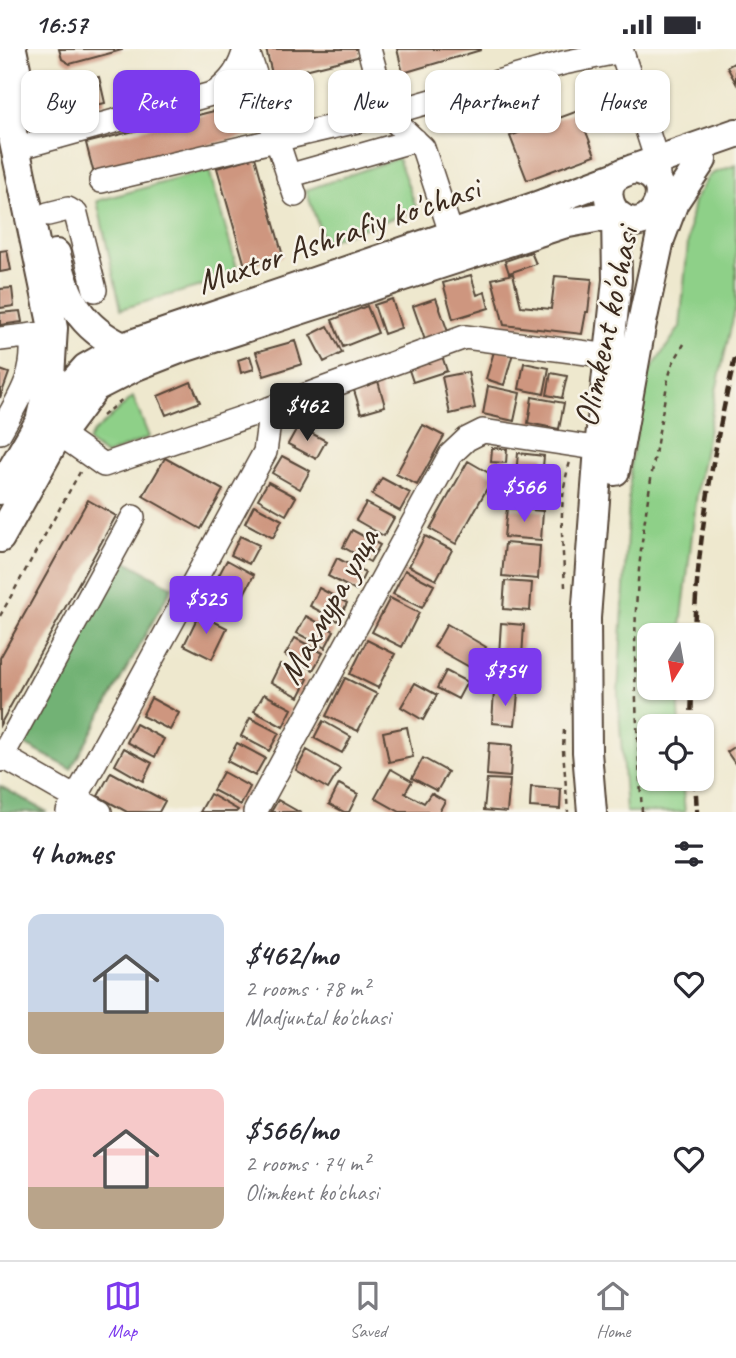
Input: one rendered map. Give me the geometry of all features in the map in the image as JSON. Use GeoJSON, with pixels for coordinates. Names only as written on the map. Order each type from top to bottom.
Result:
{"type":"FeatureCollection","features":[{"type":"Feature","properties":{"kind":"main road"},"geometry":{"type":"LineString","coordinates":[[0,538],[90,378],[64,286],[12,49]]}},
{"type":"Feature","properties":{"kind":"main road"},"geometry":{"type":"LineString","coordinates":[[0,75],[46,332],[59,434]]}},
{"type":"Feature","properties":{"kind":"main road","name":"Muxtor Ashrafiy ko'chasi"},"geometry":{"type":"LineString","coordinates":[[645,179],[736,137]]}},
{"type":"Feature","properties":{"kind":"main road","name":"Muxtor Ashrafiy ko'chasi"},"geometry":{"type":"LineString","coordinates":[[90,378],[123,347],[452,236],[702,160],[736,137]]}},
{"type":"Feature","properties":{"kind":"main road","name":"Olimkent ko'chasi"},"geometry":{"type":"LineString","coordinates":[[608,812],[603,755],[602,654],[606,552],[597,448],[660,239],[674,202],[702,160]]}},
{"type":"Feature","properties":{"kind":"main road"},"geometry":{"type":"LineString","coordinates":[[645,179],[660,239]]}},
{"type":"Feature","properties":{"kind":"main road","name":"Muxtor Ashrafiy ko'chasi"},"geometry":{"type":"LineString","coordinates":[[90,378],[136,366],[564,224],[616,214],[632,221],[640,221],[655,211],[645,179]]}},
{"type":"Feature","properties":{"kind":"main road","name":"Olimkent ko'chasi"},"geometry":{"type":"LineString","coordinates":[[592,812],[587,753],[585,652],[597,448],[617,280],[616,214],[611,207],[609,191],[645,179]]}},
{"type":"Feature","properties":{"kind":"main road"},"geometry":{"type":"LineString","coordinates":[[564,224],[582,225],[597,231],[609,242],[616,258]]}},
{"type":"Feature","properties":{"kind":"main road"},"geometry":{"type":"LineString","coordinates":[[64,286],[73,303],[92,327],[109,341],[123,347]]}},
{"type":"Feature","properties":{"kind":"main road"},"geometry":{"type":"LineString","coordinates":[[46,332],[90,378]]}},
{"type":"Feature","properties":{"kind":"main road"},"geometry":{"type":"LineString","coordinates":[[0,490],[59,434]]}},
{"type":"Feature","properties":{"kind":"street"},"geometry":{"type":"LineString","coordinates":[[32,144],[215,93],[227,85],[237,72],[246,49]]}},
{"type":"Feature","properties":{"kind":"street"},"geometry":{"type":"LineString","coordinates":[[246,49],[291,186],[415,140]]}},
{"type":"Feature","properties":{"kind":"street"},"geometry":{"type":"LineString","coordinates":[[369,49],[375,70]]}},
{"type":"Feature","properties":{"kind":"street"},"geometry":{"type":"LineString","coordinates":[[411,107],[563,63],[621,50],[645,179]]}},
{"type":"Feature","properties":{"kind":"street"},"geometry":{"type":"LineString","coordinates":[[101,181],[328,128]]}},
{"type":"Feature","properties":{"kind":"street"},"geometry":{"type":"LineString","coordinates":[[407,133],[423,148],[452,236]]}},
{"type":"Feature","properties":{"kind":"street"},"geometry":{"type":"LineString","coordinates":[[48,214],[68,209],[76,213],[95,290]]}},
{"type":"Feature","properties":{"kind":"street"},"geometry":{"type":"LineString","coordinates":[[0,339],[46,332]]}},
{"type":"Feature","properties":{"kind":"street"},"geometry":{"type":"LineString","coordinates":[[0,432],[26,386],[34,354],[46,332]]}},
{"type":"Feature","properties":{"kind":"street"},"geometry":{"type":"LineString","coordinates":[[59,434],[104,465],[465,337],[610,356]]}},
{"type":"Feature","properties":{"kind":"street"},"geometry":{"type":"LineString","coordinates":[[72,805],[265,452],[271,408]]}},
{"type":"Feature","properties":{"kind":"street","name":"Махмура улца"},"geometry":{"type":"LineString","coordinates":[[256,812],[450,455],[467,439],[483,431],[597,448]]}},
{"type":"Feature","properties":{"kind":"street"},"geometry":{"type":"LineString","coordinates":[[100,812],[72,805],[1,758],[133,517]]}},
{"type":"Feature","properties":{"kind":"path"},"geometry":{"type":"LineString","coordinates":[[642,812],[636,726],[636,611],[646,505],[668,379],[673,363],[684,344]]}},
{"type":"Feature","properties":{"kind":"path"},"geometry":{"type":"LineString","coordinates":[[0,616],[81,470],[59,434],[86,429],[131,392]]}},
{"type":"Feature","properties":{"kind":"path"},"geometry":{"type":"LineString","coordinates":[[565,587],[561,519],[566,473],[597,448]]}},
{"type":"Feature","properties":{"kind":"path"},"geometry":{"type":"LineString","coordinates":[[564,725],[563,750],[568,812]]}},
{"type":"Feature","properties":{"kind":"green space"},"geometry":{"type":"Polygon","coordinates":[[[398,158],[417,210],[324,242],[306,190],[398,158]]]}},
{"type":"Feature","properties":{"kind":"green space"},"geometry":{"type":"Polygon","coordinates":[[[736,165],[736,306],[698,485],[681,623],[637,623],[637,700],[679,700],[679,714],[637,714],[637,791],[683,791],[685,812],[626,812],[618,695],[631,462],[648,374],[680,327],[694,201],[708,177],[736,165]]]}},
{"type":"Feature","properties":{"kind":"green space"},"geometry":{"type":"Polygon","coordinates":[[[209,170],[239,275],[121,309],[97,201],[209,170]]]}},
{"type":"Feature","properties":{"kind":"green space"},"geometry":{"type":"Polygon","coordinates":[[[133,397],[149,437],[106,455],[88,442],[92,434],[133,397]]]}},
{"type":"Feature","properties":{"kind":"green space"},"geometry":{"type":"Polygon","coordinates":[[[121,558],[172,587],[71,769],[20,742],[121,558]]]}},
{"type":"Feature","properties":{"kind":"green space"},"geometry":{"type":"Polygon","coordinates":[[[0,786],[47,812],[0,812],[0,786]]]}},
{"type":"Feature","properties":{"kind":"building"},"geometry":{"type":"Polygon","coordinates":[[[59,49],[122,50],[70,64],[62,59],[59,49]]]}},
{"type":"Feature","properties":{"kind":"building"},"geometry":{"type":"Polygon","coordinates":[[[266,49],[360,49],[361,56],[305,70],[271,70],[266,49]]]}},
{"type":"Feature","properties":{"kind":"building"},"geometry":{"type":"Polygon","coordinates":[[[397,49],[481,49],[411,71],[402,70],[397,49]]]}},
{"type":"Feature","properties":{"kind":"building"},"geometry":{"type":"Polygon","coordinates":[[[736,62],[736,83],[727,67],[736,62]]]}},
{"type":"Feature","properties":{"kind":"building"},"geometry":{"type":"Polygon","coordinates":[[[99,77],[105,103],[99,104],[99,77]]]}},
{"type":"Feature","properties":{"kind":"building"},"geometry":{"type":"Polygon","coordinates":[[[214,111],[214,133],[258,133],[94,174],[86,143],[126,133],[200,133],[200,114],[214,111]]]}},
{"type":"Feature","properties":{"kind":"building"},"geometry":{"type":"Polygon","coordinates":[[[575,112],[575,133],[586,133],[595,155],[527,180],[510,136],[518,133],[561,133],[561,117],[575,112]]]}},
{"type":"Feature","properties":{"kind":"building"},"geometry":{"type":"Polygon","coordinates":[[[255,157],[283,256],[245,266],[217,168],[255,157]]]}},
{"type":"Feature","properties":{"kind":"building"},"geometry":{"type":"Polygon","coordinates":[[[7,250],[11,270],[0,272],[0,251],[7,250]]]}},
{"type":"Feature","properties":{"kind":"building"},"geometry":{"type":"Polygon","coordinates":[[[531,252],[536,264],[509,273],[505,261],[531,252]]]}},
{"type":"Feature","properties":{"kind":"building"},"geometry":{"type":"Polygon","coordinates":[[[513,274],[521,306],[551,309],[555,276],[592,279],[582,334],[504,325],[492,279],[513,274]]]}},
{"type":"Feature","properties":{"kind":"building"},"geometry":{"type":"Polygon","coordinates":[[[471,275],[477,295],[485,292],[489,308],[453,319],[443,283],[471,275]]]}},
{"type":"Feature","properties":{"kind":"building"},"geometry":{"type":"Polygon","coordinates":[[[12,288],[14,306],[0,308],[0,289],[12,288]]]}},
{"type":"Feature","properties":{"kind":"building"},"geometry":{"type":"Polygon","coordinates":[[[436,298],[449,335],[426,343],[413,306],[436,298]]]}},
{"type":"Feature","properties":{"kind":"building"},"geometry":{"type":"Polygon","coordinates":[[[392,299],[401,328],[384,334],[374,305],[392,299]]]}},
{"type":"Feature","properties":{"kind":"building"},"geometry":{"type":"Polygon","coordinates":[[[367,306],[378,333],[343,347],[332,320],[367,306]]]}},
{"type":"Feature","properties":{"kind":"building"},"geometry":{"type":"Polygon","coordinates":[[[20,311],[22,322],[0,325],[0,313],[20,311]]]}},
{"type":"Feature","properties":{"kind":"building"},"geometry":{"type":"Polygon","coordinates":[[[328,326],[342,353],[324,362],[310,335],[328,326]]]}},
{"type":"Feature","properties":{"kind":"building"},"geometry":{"type":"Polygon","coordinates":[[[295,341],[302,364],[264,376],[256,352],[295,341]]]}},
{"type":"Feature","properties":{"kind":"building"},"geometry":{"type":"Polygon","coordinates":[[[495,348],[513,353],[504,385],[486,379],[495,348]]]}},
{"type":"Feature","properties":{"kind":"building"},"geometry":{"type":"Polygon","coordinates":[[[250,356],[254,369],[241,373],[238,360],[250,356]]]}},
{"type":"Feature","properties":{"kind":"building"},"geometry":{"type":"Polygon","coordinates":[[[442,356],[447,371],[413,382],[408,367],[442,356]]]}},
{"type":"Feature","properties":{"kind":"building"},"geometry":{"type":"Polygon","coordinates":[[[524,363],[549,368],[544,394],[519,389],[524,363]]]}},
{"type":"Feature","properties":{"kind":"building"},"geometry":{"type":"Polygon","coordinates":[[[0,370],[9,373],[0,398],[0,370]]]}},
{"type":"Feature","properties":{"kind":"building"},"geometry":{"type":"Polygon","coordinates":[[[468,372],[475,408],[450,414],[442,377],[468,372]]]}},
{"type":"Feature","properties":{"kind":"building"},"geometry":{"type":"Polygon","coordinates":[[[551,373],[567,376],[562,398],[547,395],[551,373]]]}},
{"type":"Feature","properties":{"kind":"building"},"geometry":{"type":"Polygon","coordinates":[[[378,381],[385,406],[361,413],[353,387],[378,381]]]}},
{"type":"Feature","properties":{"kind":"building"},"geometry":{"type":"Polygon","coordinates":[[[191,382],[200,402],[166,415],[158,396],[191,382]]]}},
{"type":"Feature","properties":{"kind":"building"},"geometry":{"type":"Polygon","coordinates":[[[488,386],[520,393],[514,421],[483,414],[488,386]]]}},
{"type":"Feature","properties":{"kind":"building"},"geometry":{"type":"Polygon","coordinates":[[[532,397],[564,403],[559,429],[528,423],[532,397]]]}},
{"type":"Feature","properties":{"kind":"building"},"geometry":{"type":"Polygon","coordinates":[[[423,425],[444,436],[417,485],[396,474],[423,425]]]}},
{"type":"Feature","properties":{"kind":"building"},"geometry":{"type":"Polygon","coordinates":[[[298,426],[326,441],[316,459],[288,444],[298,426]]]}},
{"type":"Feature","properties":{"kind":"building"},"geometry":{"type":"Polygon","coordinates":[[[492,448],[507,449],[506,463],[491,462],[492,448]]]}},
{"type":"Feature","properties":{"kind":"building"},"geometry":{"type":"Polygon","coordinates":[[[518,453],[544,456],[541,488],[515,486],[518,453]]]}},
{"type":"Feature","properties":{"kind":"building"},"geometry":{"type":"Polygon","coordinates":[[[282,456],[310,471],[300,489],[272,473],[282,456]]]}},
{"type":"Feature","properties":{"kind":"building"},"geometry":{"type":"Polygon","coordinates":[[[165,458],[223,490],[201,529],[143,496],[165,458]]]}},
{"type":"Feature","properties":{"kind":"building"},"geometry":{"type":"Polygon","coordinates":[[[468,461],[494,476],[456,544],[430,529],[468,461]]]}},
{"type":"Feature","properties":{"kind":"building"},"geometry":{"type":"Polygon","coordinates":[[[382,478],[410,493],[400,511],[372,495],[382,478]]]}},
{"type":"Feature","properties":{"kind":"building"},"geometry":{"type":"Polygon","coordinates":[[[268,482],[296,497],[286,515],[258,499],[268,482]]]}},
{"type":"Feature","properties":{"kind":"building"},"geometry":{"type":"Polygon","coordinates":[[[88,500],[116,516],[0,725],[0,658],[88,500]]]}},
{"type":"Feature","properties":{"kind":"building"},"geometry":{"type":"Polygon","coordinates":[[[366,503],[394,518],[384,536],[356,520],[366,503]]]}},
{"type":"Feature","properties":{"kind":"building"},"geometry":{"type":"Polygon","coordinates":[[[254,505],[282,520],[273,538],[245,523],[254,505]]]}},
{"type":"Feature","properties":{"kind":"building"},"geometry":{"type":"Polygon","coordinates":[[[507,508],[543,511],[541,540],[504,537],[507,508]]]}},
{"type":"Feature","properties":{"kind":"building"},"geometry":{"type":"Polygon","coordinates":[[[352,530],[380,545],[370,562],[343,547],[352,530]]]}},
{"type":"Feature","properties":{"kind":"building"},"geometry":{"type":"Polygon","coordinates":[[[240,536],[259,545],[249,564],[231,555],[240,536]]]}},
{"type":"Feature","properties":{"kind":"building"},"geometry":{"type":"Polygon","coordinates":[[[425,536],[452,550],[436,580],[409,566],[425,536]]]}},
{"type":"Feature","properties":{"kind":"building"},"geometry":{"type":"Polygon","coordinates":[[[505,543],[540,546],[538,579],[502,576],[505,543]]]}},
{"type":"Feature","properties":{"kind":"building"},"geometry":{"type":"Polygon","coordinates":[[[337,558],[365,573],[356,591],[328,576],[337,558]]]}},
{"type":"Feature","properties":{"kind":"building"},"geometry":{"type":"Polygon","coordinates":[[[227,560],[254,575],[234,613],[206,599],[227,560]]]}},
{"type":"Feature","properties":{"kind":"building"},"geometry":{"type":"Polygon","coordinates":[[[405,570],[434,585],[422,608],[393,594],[405,570]]]}},
{"type":"Feature","properties":{"kind":"building"},"geometry":{"type":"Polygon","coordinates":[[[505,581],[532,583],[530,611],[503,609],[505,581]]]}},
{"type":"Feature","properties":{"kind":"building"},"geometry":{"type":"Polygon","coordinates":[[[319,588],[347,603],[338,621],[310,606],[319,588]]]}},
{"type":"Feature","properties":{"kind":"building"},"geometry":{"type":"Polygon","coordinates":[[[390,598],[419,613],[402,647],[372,632],[390,598]]]}},
{"type":"Feature","properties":{"kind":"building"},"geometry":{"type":"Polygon","coordinates":[[[199,614],[227,628],[212,659],[184,645],[199,614]]]}},
{"type":"Feature","properties":{"kind":"building"},"geometry":{"type":"Polygon","coordinates":[[[306,616],[334,631],[325,648],[297,633],[306,616]]]}},
{"type":"Feature","properties":{"kind":"building"},"geometry":{"type":"Polygon","coordinates":[[[501,623],[524,625],[522,657],[499,655],[501,623]]]}},
{"type":"Feature","properties":{"kind":"building"},"geometry":{"type":"Polygon","coordinates":[[[447,624],[486,647],[473,669],[434,647],[447,624]]]}},
{"type":"Feature","properties":{"kind":"building"},"geometry":{"type":"Polygon","coordinates":[[[295,638],[323,653],[313,670],[285,655],[295,638]]]}},
{"type":"Feature","properties":{"kind":"building"},"geometry":{"type":"Polygon","coordinates":[[[367,640],[395,654],[378,688],[350,674],[367,640]]]}},
{"type":"Feature","properties":{"kind":"building"},"geometry":{"type":"Polygon","coordinates":[[[490,659],[508,661],[507,681],[489,680],[490,659]]]}},
{"type":"Feature","properties":{"kind":"building"},"geometry":{"type":"Polygon","coordinates":[[[280,664],[308,679],[299,697],[271,682],[280,664]]]}},
{"type":"Feature","properties":{"kind":"building"},"geometry":{"type":"Polygon","coordinates":[[[446,671],[467,682],[458,699],[437,688],[446,671]]]}},
{"type":"Feature","properties":{"kind":"building"},"geometry":{"type":"Polygon","coordinates":[[[345,678],[377,694],[358,731],[326,716],[345,678]]]}},
{"type":"Feature","properties":{"kind":"building"},"geometry":{"type":"Polygon","coordinates":[[[415,683],[437,695],[423,720],[401,707],[415,683]]]}},
{"type":"Feature","properties":{"kind":"building"},"geometry":{"type":"Polygon","coordinates":[[[494,691],[518,693],[515,725],[492,723],[494,691]]]}},
{"type":"Feature","properties":{"kind":"building"},"geometry":{"type":"Polygon","coordinates":[[[264,694],[292,709],[283,727],[254,711],[264,694]]]}},
{"type":"Feature","properties":{"kind":"building"},"geometry":{"type":"Polygon","coordinates":[[[151,698],[179,713],[170,730],[142,716],[151,698]]]}},
{"type":"Feature","properties":{"kind":"building"},"geometry":{"type":"Polygon","coordinates":[[[250,718],[279,733],[269,751],[241,736],[250,718]]]}},
{"type":"Feature","properties":{"kind":"building"},"geometry":{"type":"Polygon","coordinates":[[[323,721],[351,737],[342,753],[314,738],[323,721]]]}},
{"type":"Feature","properties":{"kind":"building"},"geometry":{"type":"Polygon","coordinates":[[[136,724],[164,739],[155,757],[127,742],[136,724]]]}},
{"type":"Feature","properties":{"kind":"building"},"geometry":{"type":"Polygon","coordinates":[[[407,727],[413,757],[389,762],[383,732],[407,727]]]}},
{"type":"Feature","properties":{"kind":"building"},"geometry":{"type":"Polygon","coordinates":[[[237,743],[265,758],[255,776],[227,761],[237,743]]]}},
{"type":"Feature","properties":{"kind":"building"},"geometry":{"type":"Polygon","coordinates":[[[489,743],[512,745],[510,777],[487,775],[489,743]]]}},
{"type":"Feature","properties":{"kind":"building"},"geometry":{"type":"Polygon","coordinates":[[[736,746],[736,765],[727,752],[736,746]]]}},
{"type":"Feature","properties":{"kind":"building"},"geometry":{"type":"Polygon","coordinates":[[[124,748],[152,763],[143,781],[115,765],[124,748]]]}},
{"type":"Feature","properties":{"kind":"building"},"geometry":{"type":"Polygon","coordinates":[[[307,750],[340,769],[328,789],[296,770],[307,750]]]}},
{"type":"Feature","properties":{"kind":"building"},"geometry":{"type":"Polygon","coordinates":[[[423,758],[448,772],[437,791],[412,778],[423,758]]]}},
{"type":"Feature","properties":{"kind":"building"},"geometry":{"type":"Polygon","coordinates":[[[391,769],[412,781],[405,793],[424,803],[431,793],[445,801],[439,812],[400,812],[375,798],[391,769]]]}},
{"type":"Feature","properties":{"kind":"building"},"geometry":{"type":"Polygon","coordinates":[[[111,772],[165,801],[159,812],[127,812],[98,796],[111,772]]]}},
{"type":"Feature","properties":{"kind":"building"},"geometry":{"type":"Polygon","coordinates":[[[223,772],[250,787],[241,805],[213,790],[223,772]]]}},
{"type":"Feature","properties":{"kind":"building"},"geometry":{"type":"Polygon","coordinates":[[[487,779],[510,780],[507,812],[484,810],[487,779]]]}},
{"type":"Feature","properties":{"kind":"building"},"geometry":{"type":"Polygon","coordinates":[[[339,784],[358,794],[349,812],[329,804],[339,784]]]}},
{"type":"Feature","properties":{"kind":"building"},"geometry":{"type":"Polygon","coordinates":[[[531,787],[561,789],[560,809],[530,807],[531,787]]]}},
{"type":"Feature","properties":{"kind":"building"},"geometry":{"type":"Polygon","coordinates":[[[210,794],[238,810],[200,812],[210,794]]]}},
{"type":"Feature","properties":{"kind":"building"},"geometry":{"type":"Polygon","coordinates":[[[278,800],[299,812],[271,812],[278,800]]]}},
{"type":"Feature","properties":{"kind":"railway"},"geometry":{"type":"LineString","coordinates":[[695,623],[708,494],[736,354]]}},
{"type":"Feature","properties":{"kind":"railway"},"geometry":{"type":"LineString","coordinates":[[691,714],[692,700]]}},
{"type":"Feature","properties":{"kind":"railway"},"geometry":{"type":"LineString","coordinates":[[696,791],[697,812]]}}]}
